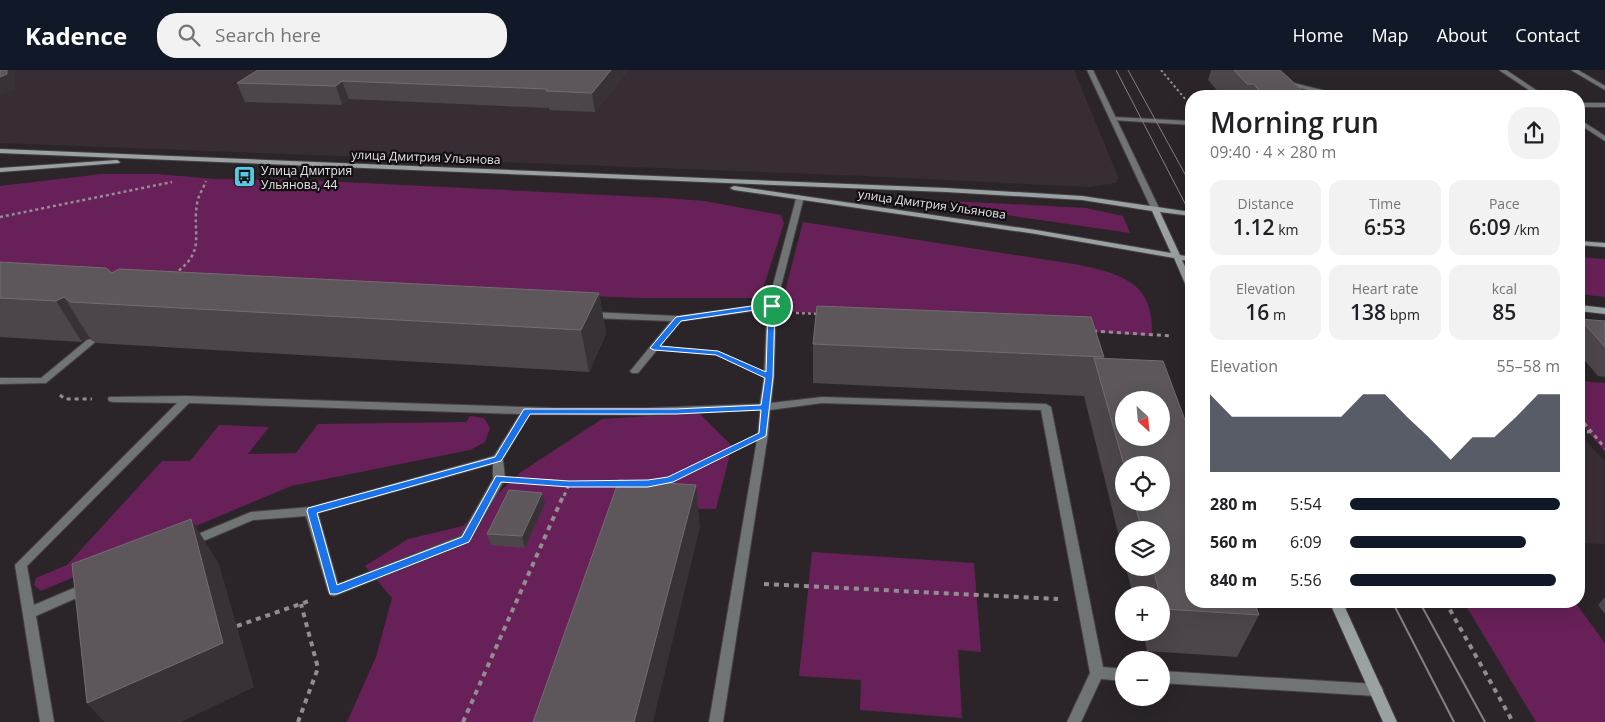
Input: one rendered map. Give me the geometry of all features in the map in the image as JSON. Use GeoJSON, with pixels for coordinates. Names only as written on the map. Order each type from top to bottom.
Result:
{"type":"FeatureCollection","features":[{"type":"Feature","properties":{"kind":"main road","name":"улица Дмитрия Ульянова"},"geometry":{"type":"LineString","coordinates":[[0,151],[946,190],[1082,198],[1185,213]]}},
{"type":"Feature","properties":{"kind":"main road","name":"улица Дмитрия Ульянова"},"geometry":{"type":"LineString","coordinates":[[0,170],[183,160]]}},
{"type":"Feature","properties":{"kind":"main road","name":"улица Дмитрия Ульянова"},"geometry":{"type":"LineString","coordinates":[[668,180],[1036,232],[1185,258]]}},
{"type":"Feature","properties":{"kind":"main road"},"geometry":{"type":"LineString","coordinates":[[1154,208],[1185,274]]}},
{"type":"Feature","properties":{"kind":"main road"},"geometry":{"type":"LineString","coordinates":[[1585,243],[1605,245]]}},
{"type":"Feature","properties":{"kind":"main road"},"geometry":{"type":"LineString","coordinates":[[1585,309],[1605,311]]}},
{"type":"Feature","properties":{"kind":"main road"},"geometry":{"type":"LineString","coordinates":[[1338,608],[1390,722]]}},
{"type":"Feature","properties":{"kind":"street"},"geometry":{"type":"LineString","coordinates":[[1090,70],[1154,208]]}},
{"type":"Feature","properties":{"kind":"street"},"geometry":{"type":"LineString","coordinates":[[1502,70],[1533,90]]}},
{"type":"Feature","properties":{"kind":"street"},"geometry":{"type":"LineString","coordinates":[[1574,70],[1605,88]]}},
{"type":"Feature","properties":{"kind":"street"},"geometry":{"type":"LineString","coordinates":[[1277,81],[1316,90]]}},
{"type":"Feature","properties":{"kind":"street"},"geometry":{"type":"LineString","coordinates":[[1585,104],[1605,105]]}},
{"type":"Feature","properties":{"kind":"street"},"geometry":{"type":"LineString","coordinates":[[1114,119],[1185,123]]}},
{"type":"Feature","properties":{"kind":"street"},"geometry":{"type":"LineString","coordinates":[[1585,125],[1605,139]]}},
{"type":"Feature","properties":{"kind":"street"},"geometry":{"type":"LineString","coordinates":[[716,722],[763,434],[769,377],[772,308],[800,198]]}},
{"type":"Feature","properties":{"kind":"street"},"geometry":{"type":"LineString","coordinates":[[578,314],[678,319],[772,308]]}},
{"type":"Feature","properties":{"kind":"street"},"geometry":{"type":"LineString","coordinates":[[635,371],[678,319]]}},
{"type":"Feature","properties":{"kind":"street"},"geometry":{"type":"LineString","coordinates":[[0,381],[42,381],[90,342]]}},
{"type":"Feature","properties":{"kind":"street"},"geometry":{"type":"LineString","coordinates":[[113,399],[187,399],[527,411],[676,412],[765,407],[822,400],[1046,407],[1098,673],[1074,722]]}},
{"type":"Feature","properties":{"kind":"street"},"geometry":{"type":"LineString","coordinates":[[47,722],[21,565],[187,399]]}},
{"type":"Feature","properties":{"kind":"street"},"geometry":{"type":"LineString","coordinates":[[311,511],[334,591],[465,539],[499,478],[498,459],[527,411]]}},
{"type":"Feature","properties":{"kind":"street"},"geometry":{"type":"LineString","coordinates":[[180,547],[251,516],[311,511],[498,459]]}},
{"type":"Feature","properties":{"kind":"street"},"geometry":{"type":"LineString","coordinates":[[29,612],[100,582]]}},
{"type":"Feature","properties":{"kind":"street"},"geometry":{"type":"LineString","coordinates":[[1098,673],[1115,674]]}},
{"type":"Feature","properties":{"kind":"street"},"geometry":{"type":"LineString","coordinates":[[1170,678],[1376,690]]}},
{"type":"Feature","properties":{"kind":"path"},"geometry":{"type":"LineString","coordinates":[[1161,70],[1185,99]]}},
{"type":"Feature","properties":{"kind":"path"},"geometry":{"type":"LineString","coordinates":[[172,276],[187,265],[195,253],[198,200],[209,175]]}},
{"type":"Feature","properties":{"kind":"path"},"geometry":{"type":"LineString","coordinates":[[0,217],[181,180]]}},
{"type":"Feature","properties":{"kind":"path"},"geometry":{"type":"LineString","coordinates":[[772,308],[820,314]]}},
{"type":"Feature","properties":{"kind":"path"},"geometry":{"type":"LineString","coordinates":[[1084,330],[1172,336]]}},
{"type":"Feature","properties":{"kind":"path"},"geometry":{"type":"LineString","coordinates":[[654,348],[718,353],[769,377]]}},
{"type":"Feature","properties":{"kind":"path"},"geometry":{"type":"LineString","coordinates":[[1585,424],[1605,448]]}},
{"type":"Feature","properties":{"kind":"path"},"geometry":{"type":"LineString","coordinates":[[1585,432],[1591,432]]}},
{"type":"Feature","properties":{"kind":"path"},"geometry":{"type":"LineString","coordinates":[[648,484],[670,480],[763,434]]}},
{"type":"Feature","properties":{"kind":"path"},"geometry":{"type":"LineString","coordinates":[[499,478],[569,484],[628,484]]}},
{"type":"Feature","properties":{"kind":"path"},"geometry":{"type":"LineString","coordinates":[[463,722],[569,484]]}},
{"type":"Feature","properties":{"kind":"path"},"geometry":{"type":"LineString","coordinates":[[738,582],[1083,600]]}},
{"type":"Feature","properties":{"kind":"path"},"geometry":{"type":"LineString","coordinates":[[237,626],[334,591]]}},
{"type":"Feature","properties":{"kind":"path"},"geometry":{"type":"LineString","coordinates":[[298,722],[318,668],[301,604]]}},
{"type":"Feature","properties":{"kind":"path"},"geometry":{"type":"LineString","coordinates":[[1449,608],[1513,722]]}},
{"type":"Feature","properties":{"kind":"shaded area"},"geometry":{"type":"Polygon","coordinates":[[[0,70],[1074,70],[1118,177],[1116,183],[1089,187],[866,176],[0,143],[0,70]]]}},
{"type":"Feature","properties":{"kind":"shaded area"},"geometry":{"type":"Polygon","coordinates":[[[101,174],[157,174],[214,179],[303,180],[666,198],[704,201],[781,215],[784,223],[760,298],[641,298],[0,273],[0,186],[101,174]]]}},
{"type":"Feature","properties":{"kind":"shaded area"},"geometry":{"type":"Polygon","coordinates":[[[951,201],[1086,208],[1123,216],[1130,233],[951,207],[951,201]]]}},
{"type":"Feature","properties":{"kind":"shaded area"},"geometry":{"type":"Polygon","coordinates":[[[803,222],[1080,265],[1111,273],[1131,283],[1139,289],[1145,298],[1151,315],[1152,336],[780,311],[803,222]]]}},
{"type":"Feature","properties":{"kind":"shaded area"},"geometry":{"type":"Polygon","coordinates":[[[1585,257],[1605,259],[1605,297],[1585,295],[1585,257]]]}},
{"type":"Feature","properties":{"kind":"shaded area"},"geometry":{"type":"Polygon","coordinates":[[[1585,381],[1605,383],[1605,452],[1585,428],[1585,381]]]}},
{"type":"Feature","properties":{"kind":"shaded area"},"geometry":{"type":"Polygon","coordinates":[[[699,413],[732,446],[716,509],[621,508],[544,722],[347,722],[376,657],[392,598],[365,566],[408,539],[463,526],[521,472],[602,419],[699,413]]]}},
{"type":"Feature","properties":{"kind":"shaded area"},"geometry":{"type":"Polygon","coordinates":[[[470,416],[484,418],[490,428],[485,442],[470,450],[291,486],[41,591],[34,585],[36,578],[67,565],[162,461],[190,461],[219,425],[269,427],[248,454],[296,453],[318,424],[466,422],[470,416]]]}},
{"type":"Feature","properties":{"kind":"shaded area"},"geometry":{"type":"Polygon","coordinates":[[[1585,440],[1605,461],[1605,544],[1585,543],[1585,440]]]}},
{"type":"Feature","properties":{"kind":"shaded area"},"geometry":{"type":"Polygon","coordinates":[[[812,552],[974,563],[981,652],[958,650],[962,718],[860,710],[861,680],[799,676],[812,552]]]}},
{"type":"Feature","properties":{"kind":"shaded area"},"geometry":{"type":"Polygon","coordinates":[[[1467,608],[1579,608],[1605,643],[1605,722],[1536,722],[1467,608]]]}},
{"type":"Feature","properties":{"kind":"building"},"geometry":{"type":"Polygon","coordinates":[[[0,70],[7,70],[7,74],[0,77],[0,70]]]}},
{"type":"Feature","properties":{"kind":"building"},"geometry":{"type":"Polygon","coordinates":[[[258,70],[611,70],[592,93],[546,91],[547,89],[342,81],[336,86],[237,83],[258,70]]]}},
{"type":"Feature","properties":{"kind":"building"},"geometry":{"type":"Polygon","coordinates":[[[1234,70],[1280,70],[1302,90],[1258,90],[1254,84],[1247,84],[1234,70]]]}},
{"type":"Feature","properties":{"kind":"building"},"geometry":{"type":"Polygon","coordinates":[[[0,262],[106,268],[112,273],[119,269],[599,293],[581,330],[71,302],[64,297],[56,301],[0,298],[0,262]]]}},
{"type":"Feature","properties":{"kind":"building"},"geometry":{"type":"Polygon","coordinates":[[[817,306],[1091,317],[1104,357],[813,344],[817,306]]]}},
{"type":"Feature","properties":{"kind":"building"},"geometry":{"type":"Polygon","coordinates":[[[1585,319],[1605,321],[1605,347],[1585,325],[1585,319]]]}},
{"type":"Feature","properties":{"kind":"building"},"geometry":{"type":"Polygon","coordinates":[[[1094,358],[1163,361],[1185,420],[1185,608],[1256,608],[1259,615],[1170,609],[1170,586],[1158,586],[1155,576],[1170,576],[1170,521],[1139,521],[1137,511],[1170,511],[1170,456],[1121,456],[1119,446],[1170,446],[1170,391],[1115,391],[1115,433],[1094,358]]]}},
{"type":"Feature","properties":{"kind":"building"},"geometry":{"type":"Polygon","coordinates":[[[619,480],[696,485],[634,722],[533,722],[619,480]]]}},
{"type":"Feature","properties":{"kind":"building"},"geometry":{"type":"Polygon","coordinates":[[[509,490],[542,493],[522,536],[487,534],[509,490]]]}},
{"type":"Feature","properties":{"kind":"building"},"geometry":{"type":"Polygon","coordinates":[[[191,519],[223,643],[87,703],[72,564],[191,519]]]}},
{"type":"Feature","properties":{"kind":"tram line"},"geometry":{"type":"LineString","coordinates":[[1116,70],[1185,203]]}},
{"type":"Feature","properties":{"kind":"tram line"},"geometry":{"type":"LineString","coordinates":[[1128,70],[1185,174]]}},
{"type":"Feature","properties":{"kind":"tram line"},"geometry":{"type":"LineString","coordinates":[[1396,608],[1454,722]]}},
{"type":"Feature","properties":{"kind":"tram line"},"geometry":{"type":"LineString","coordinates":[[1423,608],[1485,722]]}},
{"type":"Feature","properties":{"kind":"place","name":"Улица Дмитрия Ульянова, 44"},"geometry":{"type":"Point","coordinates":[245,177]}},
{"type":"Feature","properties":{"kind":"route"},"geometry":{"type":"LineString","coordinates":[[772,306],[678,319],[654,348],[718,353],[769,377],[763,434],[670,480],[648,484],[569,484],[499,478],[465,539],[334,591],[311,511],[498,459],[527,411],[676,412],[765,407],[769,377],[772,306]]}}]}
